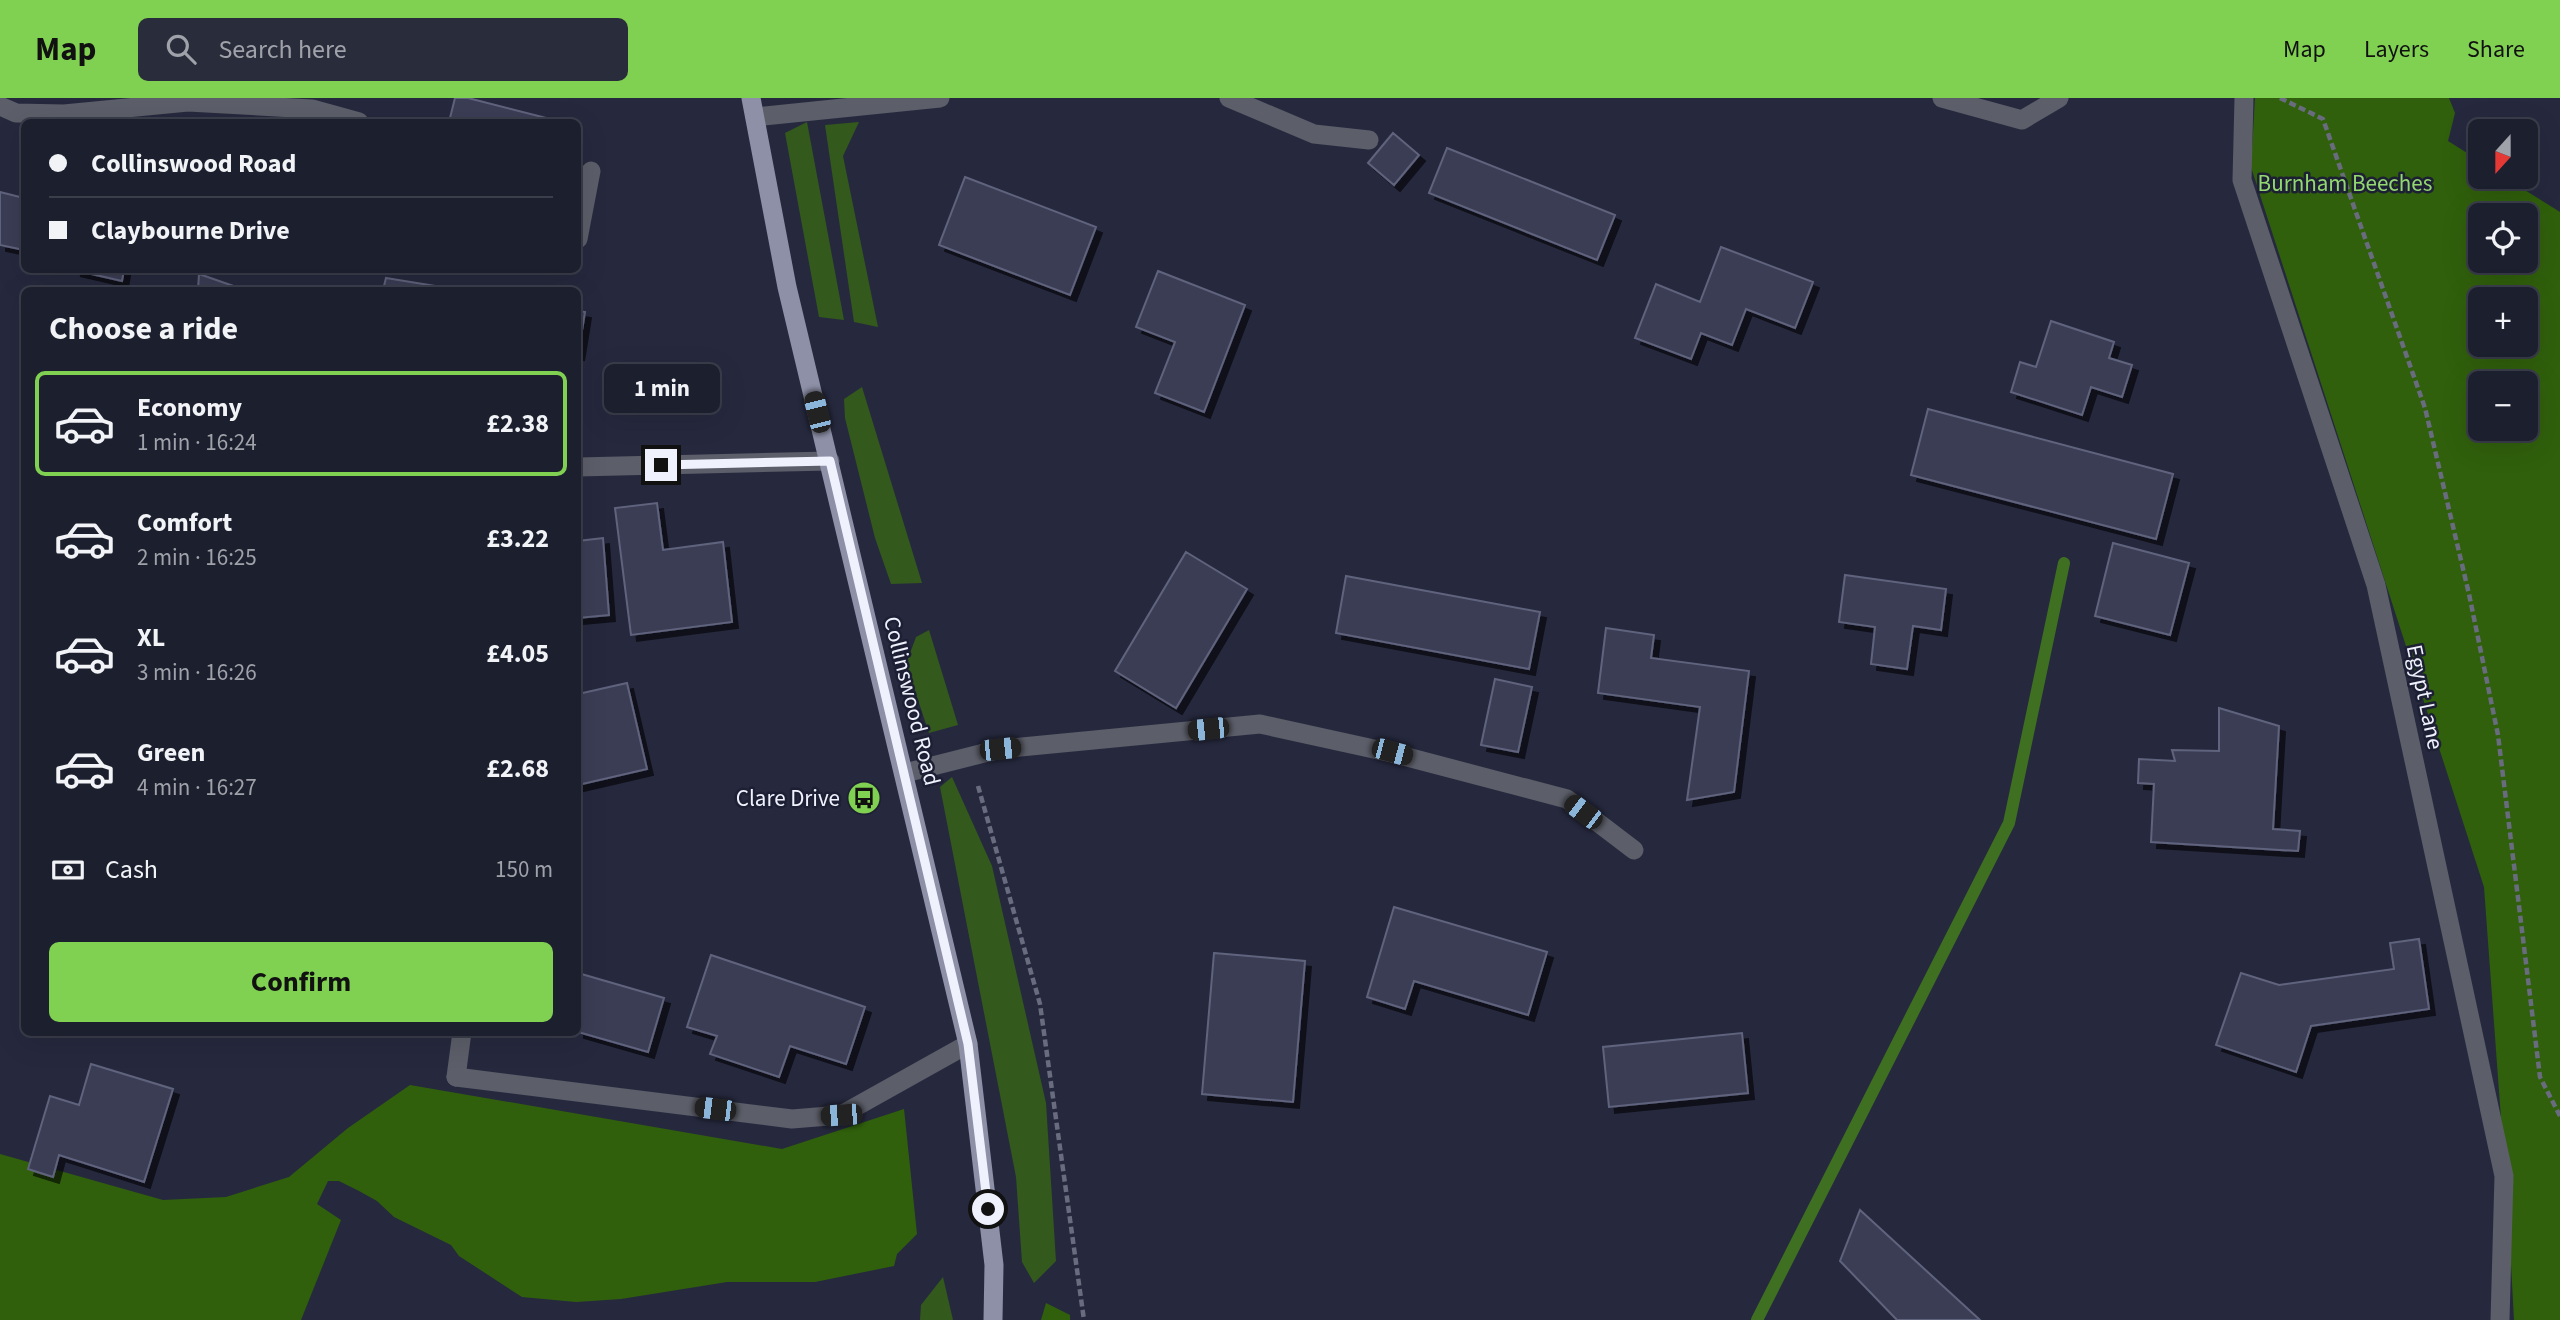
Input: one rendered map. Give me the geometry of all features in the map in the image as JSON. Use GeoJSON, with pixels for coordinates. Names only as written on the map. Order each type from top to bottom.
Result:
{"type":"FeatureCollection","features":[{"type":"Feature","properties":{"kind":"main road","name":"Collinswood Road"},"geometry":{"type":"LineString","coordinates":[[753,107],[787,287],[968,1044],[994,1265],[993,1320]]}},
{"type":"Feature","properties":{"kind":"street"},"geometry":{"type":"LineString","coordinates":[[753,107],[940,98]]}},
{"type":"Feature","properties":{"kind":"street"},"geometry":{"type":"LineString","coordinates":[[1229,98],[1314,134],[1368,140]]}},
{"type":"Feature","properties":{"kind":"street"},"geometry":{"type":"LineString","coordinates":[[1942,98],[2022,120],[2059,98]]}},
{"type":"Feature","properties":{"kind":"street","name":"Egypt Lane"},"geometry":{"type":"LineString","coordinates":[[2244,98],[2242,180],[2375,586],[2504,1176],[2500,1320]]}},
{"type":"Feature","properties":{"kind":"street"},"geometry":{"type":"LineString","coordinates":[[0,106],[16,113],[64,114],[188,103],[312,109],[348,119]]}},
{"type":"Feature","properties":{"kind":"street"},"geometry":{"type":"LineString","coordinates":[[581,223],[591,171]]}},
{"type":"Feature","properties":{"kind":"street"},"geometry":{"type":"LineString","coordinates":[[581,467],[830,461]]}},
{"type":"Feature","properties":{"kind":"street"},"geometry":{"type":"LineString","coordinates":[[905,773],[1000,749],[1260,724],[1392,752],[1567,799],[1634,850]]}},
{"type":"Feature","properties":{"kind":"street"},"geometry":{"type":"LineString","coordinates":[[462,1036],[456,1077],[792,1119],[841,1115],[968,1044]]}},
{"type":"Feature","properties":{"kind":"path"},"geometry":{"type":"LineString","coordinates":[[2280,98],[2323,118],[2425,408],[2469,594],[2498,735],[2540,1077],[2560,1116]]}},
{"type":"Feature","properties":{"kind":"path"},"geometry":{"type":"LineString","coordinates":[[970,757],[1040,1004],[1084,1320]]}},
{"type":"Feature","properties":{"kind":"green space","name":"Burnham Beeches"},"geometry":{"type":"Polygon","coordinates":[[[2255,98],[2449,98],[2455,113],[2448,141],[2468,154],[2468,189],[2523,189],[2560,212],[2560,1320],[2514,1320],[2484,887],[2251,167],[2255,98]]]}},
{"type":"Feature","properties":{"kind":"green space"},"geometry":{"type":"Polygon","coordinates":[[[807,122],[844,320],[819,317],[785,133],[807,122]]]}},
{"type":"Feature","properties":{"kind":"green space"},"geometry":{"type":"Polygon","coordinates":[[[859,122],[843,156],[878,327],[854,322],[825,125],[859,122]]]}},
{"type":"Feature","properties":{"kind":"green space"},"geometry":{"type":"Polygon","coordinates":[[[862,387],[922,583],[891,584],[875,538],[845,418],[844,399],[862,387]]]}},
{"type":"Feature","properties":{"kind":"green space"},"geometry":{"type":"Polygon","coordinates":[[[929,630],[958,725],[929,733],[906,664],[916,637],[929,630]]]}},
{"type":"Feature","properties":{"kind":"green space"},"geometry":{"type":"Polygon","coordinates":[[[952,777],[992,866],[1046,1103],[1056,1261],[1034,1283],[1022,1262],[1016,1177],[940,787],[952,777]]]}},
{"type":"Feature","properties":{"kind":"green space"},"geometry":{"type":"Polygon","coordinates":[[[410,1085],[782,1149],[904,1109],[917,1234],[897,1254],[894,1266],[815,1282],[727,1282],[621,1299],[576,1302],[522,1297],[459,1256],[451,1245],[394,1217],[377,1201],[359,1191],[339,1181],[328,1181],[317,1204],[341,1220],[301,1320],[0,1320],[0,1154],[163,1200],[226,1197],[289,1177],[348,1128],[410,1085]]]}},
{"type":"Feature","properties":{"kind":"green space"},"geometry":{"type":"Polygon","coordinates":[[[943,1277],[953,1320],[920,1320],[921,1305],[943,1277]]]}},
{"type":"Feature","properties":{"kind":"green space"},"geometry":{"type":"Polygon","coordinates":[[[1046,1303],[1070,1315],[1070,1320],[1041,1320],[1046,1303]]]}},
{"type":"Feature","properties":{"kind":"building"},"geometry":{"type":"Polygon","coordinates":[[[455,98],[468,98],[550,119],[450,119],[455,98]]]}},
{"type":"Feature","properties":{"kind":"building"},"geometry":{"type":"Polygon","coordinates":[[[1393,133],[1419,155],[1394,185],[1368,163],[1393,133]]]}},
{"type":"Feature","properties":{"kind":"building"},"geometry":{"type":"Polygon","coordinates":[[[1447,148],[1615,215],[1597,260],[1429,193],[1447,148]]]}},
{"type":"Feature","properties":{"kind":"building"},"geometry":{"type":"Polygon","coordinates":[[[965,177],[1096,227],[1070,295],[939,245],[965,177]]]}},
{"type":"Feature","properties":{"kind":"building"},"geometry":{"type":"Polygon","coordinates":[[[0,192],[21,197],[21,249],[0,245],[0,192]]]}},
{"type":"Feature","properties":{"kind":"building"},"geometry":{"type":"Polygon","coordinates":[[[1721,247],[1813,282],[1795,328],[1746,309],[1732,345],[1701,333],[1691,359],[1635,338],[1656,284],[1700,302],[1721,247]]]}},
{"type":"Feature","properties":{"kind":"building"},"geometry":{"type":"Polygon","coordinates":[[[1158,271],[1245,305],[1204,412],[1155,393],[1175,342],[1136,327],[1158,271]]]}},
{"type":"Feature","properties":{"kind":"building"},"geometry":{"type":"Polygon","coordinates":[[[87,273],[123,273],[122,281],[87,273]]]}},
{"type":"Feature","properties":{"kind":"building"},"geometry":{"type":"Polygon","coordinates":[[[199,274],[236,287],[198,287],[199,274]]]}},
{"type":"Feature","properties":{"kind":"building"},"geometry":{"type":"Polygon","coordinates":[[[386,278],[442,287],[384,287],[386,278]]]}},
{"type":"Feature","properties":{"kind":"building"},"geometry":{"type":"Polygon","coordinates":[[[581,311],[585,312],[581,337],[581,311]]]}},
{"type":"Feature","properties":{"kind":"building"},"geometry":{"type":"Polygon","coordinates":[[[2051,321],[2114,342],[2109,358],[2132,365],[2122,397],[2091,387],[2082,415],[2011,392],[2020,362],[2036,367],[2051,321]]]}},
{"type":"Feature","properties":{"kind":"building"},"geometry":{"type":"Polygon","coordinates":[[[1928,409],[2173,474],[2156,539],[1911,475],[1928,409]]]}},
{"type":"Feature","properties":{"kind":"building"},"geometry":{"type":"Polygon","coordinates":[[[657,503],[663,550],[723,542],[732,622],[631,635],[615,508],[657,503]]]}},
{"type":"Feature","properties":{"kind":"building"},"geometry":{"type":"Polygon","coordinates":[[[603,538],[609,615],[581,618],[581,541],[603,538]]]}},
{"type":"Feature","properties":{"kind":"building"},"geometry":{"type":"Polygon","coordinates":[[[2113,543],[2189,563],[2170,635],[2095,616],[2113,543]]]}},
{"type":"Feature","properties":{"kind":"building"},"geometry":{"type":"Polygon","coordinates":[[[1186,552],[1247,589],[1176,708],[1115,671],[1186,552]]]}},
{"type":"Feature","properties":{"kind":"building"},"geometry":{"type":"Polygon","coordinates":[[[1845,575],[1946,589],[1941,630],[1913,626],[1907,669],[1871,664],[1875,627],[1839,622],[1845,575]]]}},
{"type":"Feature","properties":{"kind":"building"},"geometry":{"type":"Polygon","coordinates":[[[1346,576],[1540,612],[1529,669],[1336,633],[1346,576]]]}},
{"type":"Feature","properties":{"kind":"building"},"geometry":{"type":"Polygon","coordinates":[[[1606,628],[1654,635],[1651,658],[1749,671],[1734,792],[1687,800],[1700,707],[1598,693],[1606,628]]]}},
{"type":"Feature","properties":{"kind":"building"},"geometry":{"type":"Polygon","coordinates":[[[1495,679],[1532,687],[1518,752],[1481,745],[1495,679]]]}},
{"type":"Feature","properties":{"kind":"building"},"geometry":{"type":"Polygon","coordinates":[[[627,683],[647,769],[581,784],[581,693],[627,683]]]}},
{"type":"Feature","properties":{"kind":"building"},"geometry":{"type":"Polygon","coordinates":[[[2219,708],[2279,726],[2273,829],[2300,831],[2298,851],[2151,842],[2154,784],[2138,783],[2139,759],[2175,761],[2172,750],[2219,751],[2219,708]]]}},
{"type":"Feature","properties":{"kind":"building"},"geometry":{"type":"Polygon","coordinates":[[[1394,907],[1547,952],[1528,1015],[1414,981],[1405,1009],[1367,997],[1394,907]]]}},
{"type":"Feature","properties":{"kind":"building"},"geometry":{"type":"Polygon","coordinates":[[[2419,939],[2429,1009],[2311,1026],[2296,1072],[2216,1045],[2241,973],[2279,985],[2394,969],[2390,943],[2419,939]]]}},
{"type":"Feature","properties":{"kind":"building"},"geometry":{"type":"Polygon","coordinates":[[[1214,953],[1305,961],[1293,1102],[1202,1094],[1214,953]]]}},
{"type":"Feature","properties":{"kind":"building"},"geometry":{"type":"Polygon","coordinates":[[[711,955],[865,1007],[846,1064],[790,1046],[779,1077],[710,1054],[717,1036],[687,1027],[711,955]]]}},
{"type":"Feature","properties":{"kind":"building"},"geometry":{"type":"Polygon","coordinates":[[[581,974],[664,998],[648,1052],[581,1033],[581,974]]]}},
{"type":"Feature","properties":{"kind":"building"},"geometry":{"type":"Polygon","coordinates":[[[1742,1033],[1748,1093],[1609,1107],[1603,1047],[1742,1033]]]}},
{"type":"Feature","properties":{"kind":"building"},"geometry":{"type":"Polygon","coordinates":[[[91,1064],[173,1089],[144,1182],[59,1155],[53,1177],[28,1169],[50,1096],[79,1105],[91,1064]]]}},
{"type":"Feature","properties":{"kind":"building"},"geometry":{"type":"Polygon","coordinates":[[[1860,1210],[1980,1320],[1897,1320],[1840,1261],[1860,1210]]]}},
{"type":"Feature","properties":{"kind":"waterway"},"geometry":{"type":"LineString","coordinates":[[1757,1320],[2009,823],[2064,563]]}},
{"type":"Feature","properties":{"kind":"place","name":"Clare Drive"},"geometry":{"type":"Point","coordinates":[864,798]}},
{"type":"Feature","properties":{"kind":"route"},"geometry":{"type":"LineString","coordinates":[[661,465],[830,461],[968,1044],[988,1209]]}}]}
